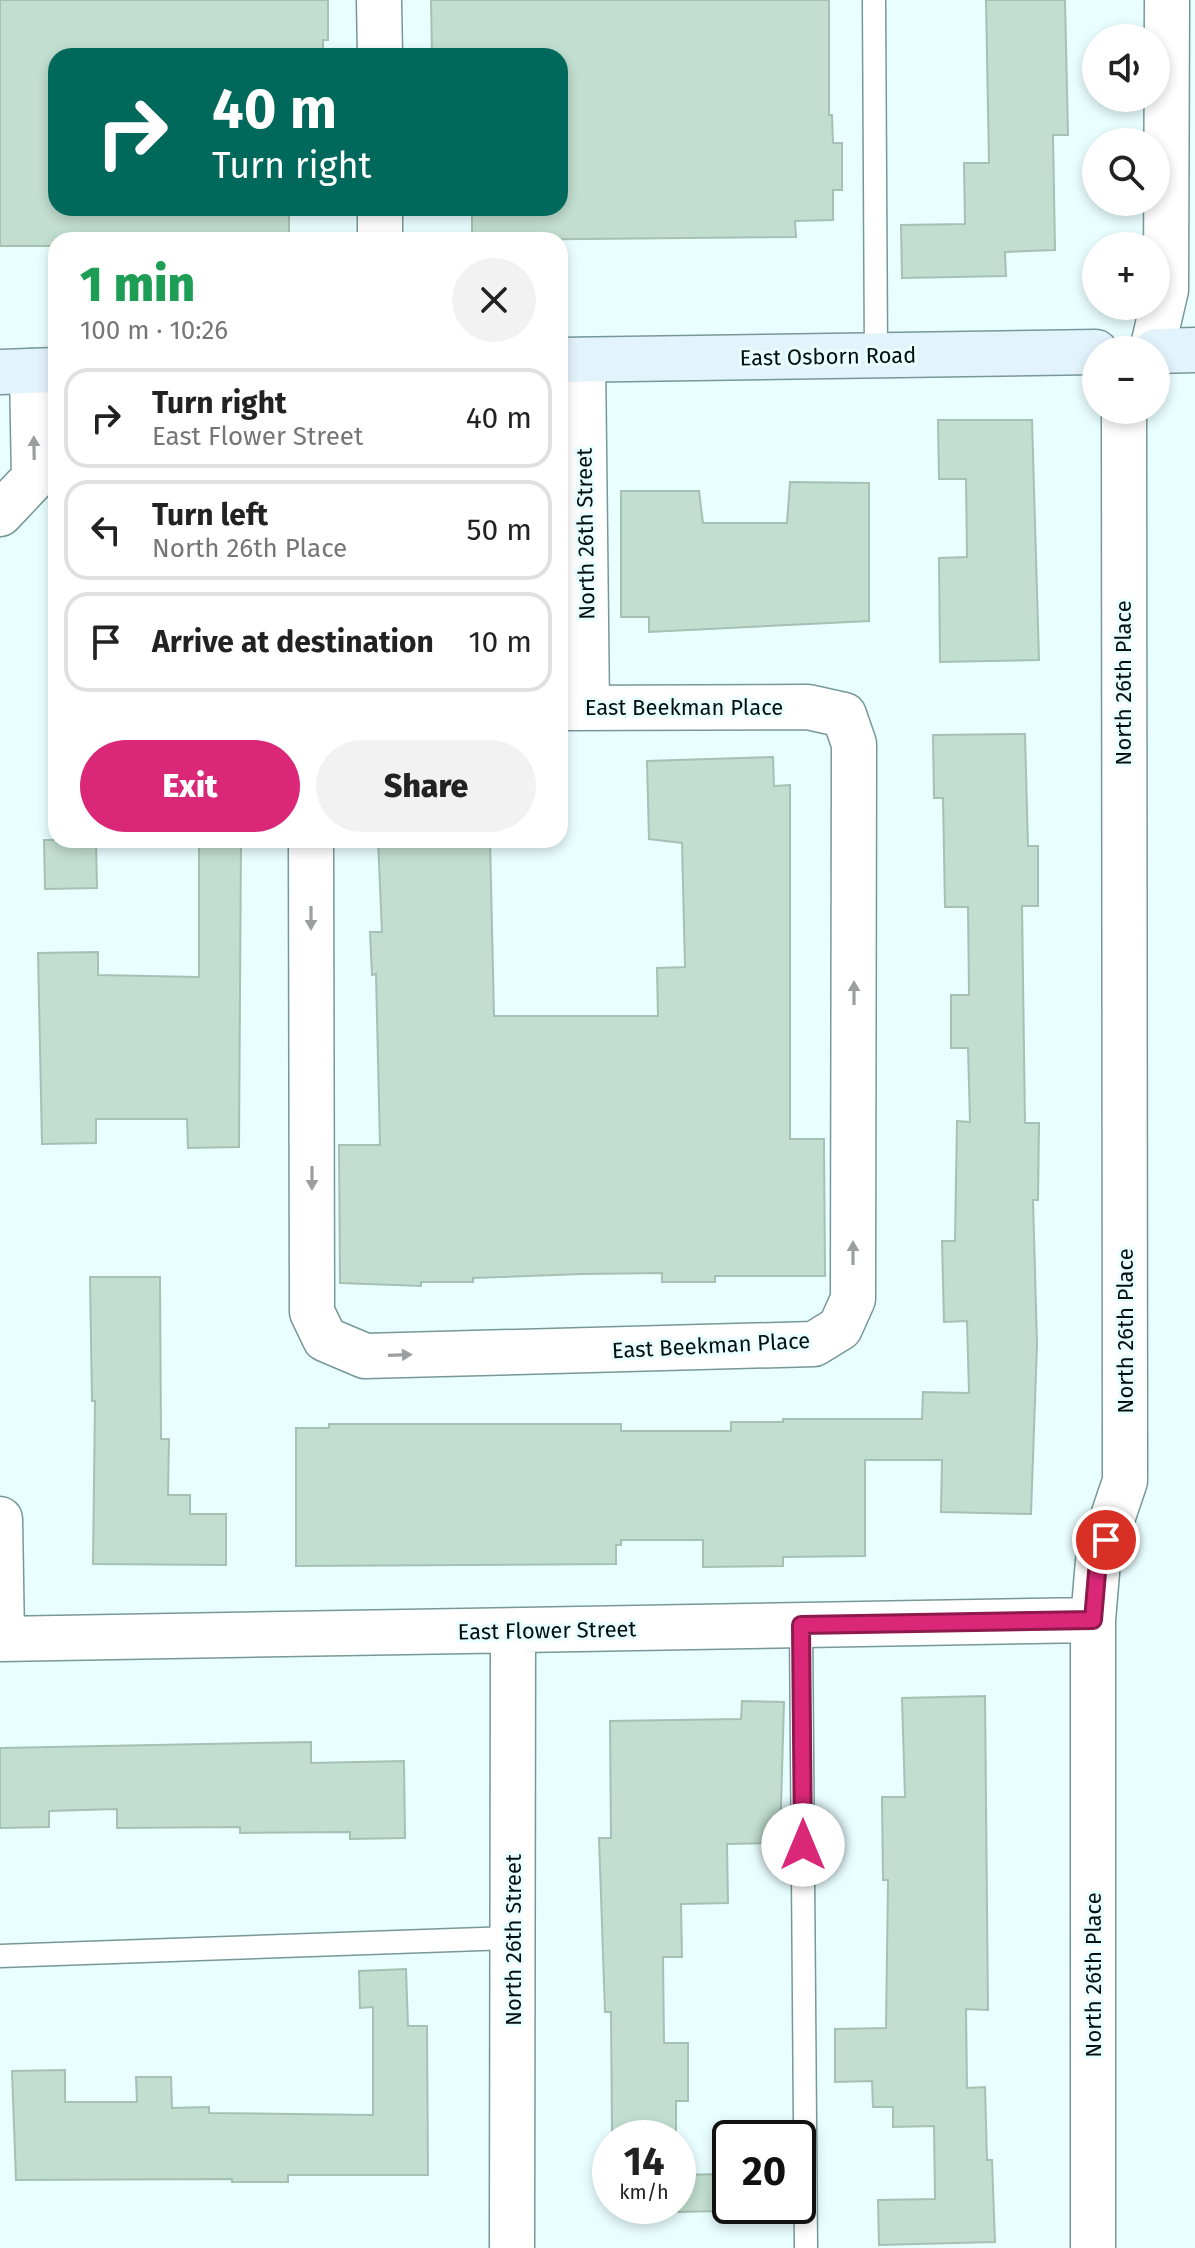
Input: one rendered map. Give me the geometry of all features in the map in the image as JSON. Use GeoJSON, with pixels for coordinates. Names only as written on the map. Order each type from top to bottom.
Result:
{"type":"FeatureCollection","features":[{"type":"Feature","properties":{"kind":"main road"},"geometry":{"type":"LineString","coordinates":[[1170,350],[1195,350]]}},
{"type":"Feature","properties":{"kind":"main road","name":"East Osborn Road"},"geometry":{"type":"LineString","coordinates":[[571,360],[1082,352]]}},
{"type":"Feature","properties":{"kind":"street"},"geometry":{"type":"LineString","coordinates":[[379,0],[380,48]]}},
{"type":"Feature","properties":{"kind":"street"},"geometry":{"type":"LineString","coordinates":[[1157,336],[1166,290],[1167,0]]}},
{"type":"Feature","properties":{"kind":"street","name":"North 26th Street"},"geometry":{"type":"LineString","coordinates":[[571,360],[573,708]]}},
{"type":"Feature","properties":{"kind":"street"},"geometry":{"type":"LineString","coordinates":[[0,511],[34,478],[29,371]]}},
{"type":"Feature","properties":{"kind":"street","name":"North 26th Place"},"geometry":{"type":"LineString","coordinates":[[1093,2248],[1093,1620],[1098,1561],[1125,1481],[1124,424]]}},
{"type":"Feature","properties":{"kind":"street","name":"East Beekman Place"},"geometry":{"type":"LineString","coordinates":[[311,848],[312,1312],[325,1339],[365,1356],[814,1344],[840,1328],[853,1299],[854,744],[844,715],[808,707],[573,708]]}},
{"type":"Feature","properties":{"kind":"street"},"geometry":{"type":"LineString","coordinates":[[0,1519],[1,1639]]}},
{"type":"Feature","properties":{"kind":"street","name":"East Flower Street"},"geometry":{"type":"LineString","coordinates":[[1,1639],[1093,1620]]}},
{"type":"Feature","properties":{"kind":"street","name":"North 26th Street"},"geometry":{"type":"LineString","coordinates":[[512,2248],[513,1631]]}},
{"type":"Feature","properties":{"kind":"lane"},"geometry":{"type":"LineString","coordinates":[[874,0],[876,355]]}},
{"type":"Feature","properties":{"kind":"lane"},"geometry":{"type":"LineString","coordinates":[[801,1625],[806,2248]]}},
{"type":"Feature","properties":{"kind":"lane"},"geometry":{"type":"LineString","coordinates":[[0,1956],[513,1938]]}},
{"type":"Feature","properties":{"kind":"building"},"geometry":{"type":"Polygon","coordinates":[[[0,0],[328,0],[328,40],[323,40],[323,48],[48,48],[48,216],[289,216],[289,232],[48,232],[48,246],[0,246],[0,0]]]}},
{"type":"Feature","properties":{"kind":"building"},"geometry":{"type":"Polygon","coordinates":[[[431,0],[829,0],[829,115],[832,115],[833,143],[842,143],[842,190],[833,190],[833,220],[795,221],[796,237],[568,239],[568,232],[472,232],[472,216],[568,216],[568,48],[432,48],[431,0]]]}},
{"type":"Feature","properties":{"kind":"building"},"geometry":{"type":"Polygon","coordinates":[[[986,0],[1065,0],[1068,135],[1053,135],[1055,250],[1005,252],[1006,276],[902,278],[901,225],[965,224],[964,163],[989,163],[986,0]]]}},
{"type":"Feature","properties":{"kind":"building"},"geometry":{"type":"Polygon","coordinates":[[[938,420],[1032,420],[1039,660],[940,662],[939,558],[967,557],[966,479],[939,479],[938,420]]]}},
{"type":"Feature","properties":{"kind":"building"},"geometry":{"type":"Polygon","coordinates":[[[790,482],[869,483],[869,621],[649,632],[649,617],[621,617],[621,491],[699,491],[703,523],[787,523],[790,482]]]}},
{"type":"Feature","properties":{"kind":"building"},"geometry":{"type":"Polygon","coordinates":[[[1025,734],[1028,846],[1038,846],[1038,906],[1022,906],[1025,1123],[1039,1123],[1038,1200],[1033,1200],[1037,1344],[1031,1514],[941,1512],[942,1460],[865,1460],[865,1556],[783,1557],[783,1566],[703,1567],[703,1540],[621,1540],[621,1545],[616,1545],[616,1564],[296,1566],[296,1428],[329,1428],[329,1424],[621,1424],[621,1431],[731,1431],[731,1422],[922,1419],[923,1392],[969,1393],[967,1321],[944,1322],[942,1241],[955,1241],[957,1121],[970,1122],[968,1048],[951,1048],[951,995],[969,995],[968,907],[945,907],[943,798],[934,798],[933,735],[1025,734]]]}},
{"type":"Feature","properties":{"kind":"building"},"geometry":{"type":"Polygon","coordinates":[[[773,757],[774,786],[790,785],[790,1139],[824,1139],[825,1276],[715,1276],[715,1282],[662,1282],[662,1273],[582,1274],[473,1278],[473,1282],[421,1282],[421,1286],[340,1283],[339,1145],[380,1145],[376,974],[372,975],[370,932],[382,932],[378,848],[490,848],[494,1016],[658,1016],[657,968],[685,967],[682,843],[649,839],[647,761],[773,757]]]}},
{"type":"Feature","properties":{"kind":"building"},"geometry":{"type":"Polygon","coordinates":[[[44,840],[48,840],[48,848],[96,848],[97,888],[45,889],[44,840]]]}},
{"type":"Feature","properties":{"kind":"building"},"geometry":{"type":"Polygon","coordinates":[[[199,848],[241,848],[239,1147],[188,1148],[187,1119],[96,1119],[96,1143],[42,1144],[38,953],[98,952],[98,975],[199,977],[199,848]]]}},
{"type":"Feature","properties":{"kind":"building"},"geometry":{"type":"Polygon","coordinates":[[[90,1277],[160,1277],[161,1439],[169,1439],[168,1495],[190,1495],[190,1514],[226,1514],[226,1565],[93,1564],[95,1401],[92,1401],[90,1277]]]}},
{"type":"Feature","properties":{"kind":"building"},"geometry":{"type":"Polygon","coordinates":[[[985,1696],[988,2010],[966,2009],[967,2088],[985,2087],[987,2160],[992,2160],[995,2242],[879,2245],[878,2200],[935,2199],[934,2126],[893,2127],[893,2107],[873,2107],[872,2081],[835,2082],[835,2029],[886,2028],[888,1880],[883,1880],[882,1797],[905,1797],[902,1698],[985,1696]]]}},
{"type":"Feature","properties":{"kind":"building"},"geometry":{"type":"Polygon","coordinates":[[[742,1701],[784,1702],[780,1843],[727,1844],[728,1903],[681,1904],[682,1957],[663,1957],[664,2043],[688,2043],[688,2101],[676,2101],[676,2120],[612,2120],[611,2012],[605,2012],[599,1838],[611,1838],[610,1721],[741,1719],[742,1701]]]}},
{"type":"Feature","properties":{"kind":"building"},"geometry":{"type":"Polygon","coordinates":[[[311,1742],[311,1763],[404,1761],[405,1838],[350,1839],[350,1832],[240,1833],[240,1827],[117,1828],[117,1809],[49,1811],[49,1827],[0,1828],[0,1748],[311,1742]]]}},
{"type":"Feature","properties":{"kind":"building"},"geometry":{"type":"Polygon","coordinates":[[[406,1969],[408,2026],[427,2026],[428,2175],[288,2175],[288,2182],[232,2182],[232,2179],[16,2180],[12,2071],[65,2070],[65,2102],[137,2102],[136,2077],[171,2077],[172,2108],[209,2107],[209,2113],[373,2115],[373,2007],[360,2008],[359,1971],[406,1969]]]}},
{"type":"Feature","properties":{"kind":"building"},"geometry":{"type":"Polygon","coordinates":[[[712,2174],[712,2211],[696,2212],[696,2175],[712,2174]]]}},
{"type":"Feature","properties":{"kind":"route"},"geometry":{"type":"LineString","coordinates":[[803,1845],[801,1625],[1093,1620],[1098,1561],[1106,1540]]}}]}
